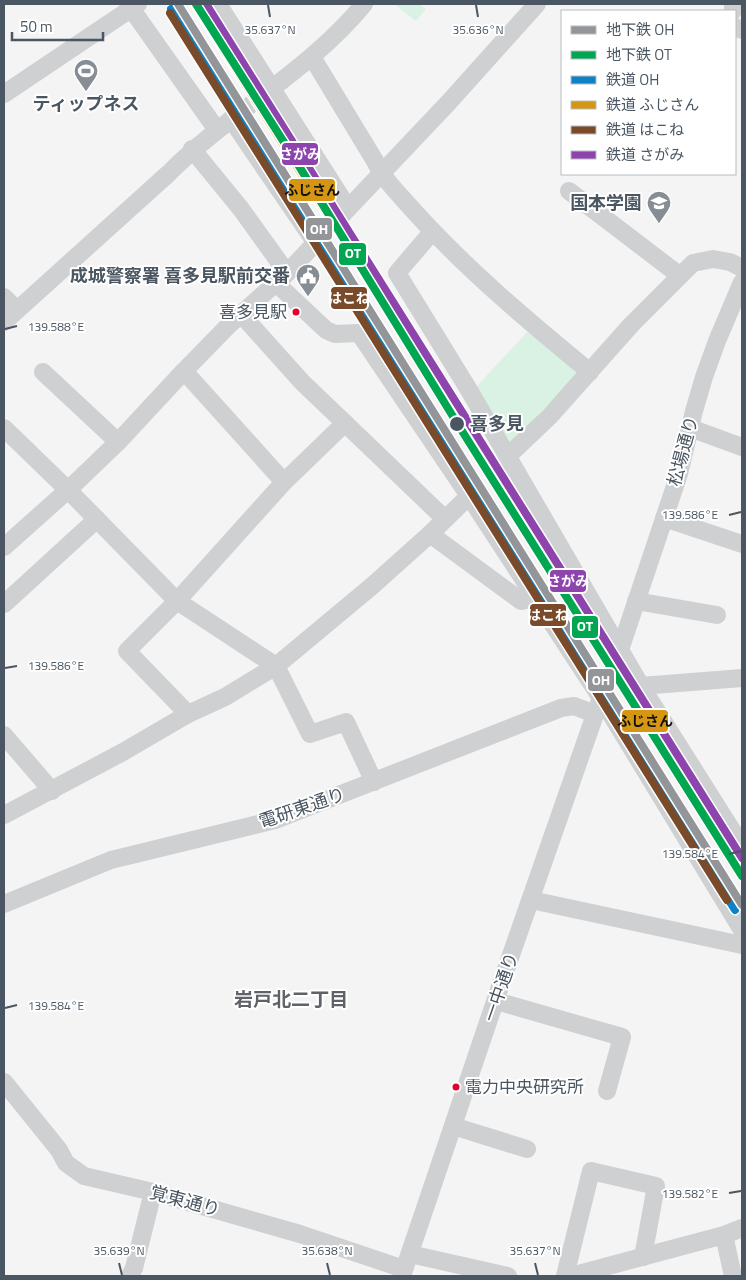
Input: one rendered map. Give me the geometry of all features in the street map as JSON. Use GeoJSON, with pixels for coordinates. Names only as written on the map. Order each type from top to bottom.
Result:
{"type":"FeatureCollection","features":[{"type":"Feature","properties":{"kind":"street"},"geometry":{"type":"LineString","coordinates":[[218,4],[348,208]]}},
{"type":"Feature","properties":{"kind":"street"},"geometry":{"type":"LineString","coordinates":[[4,322],[169,173],[192,149],[312,57],[345,26],[364,4]]}},
{"type":"Feature","properties":{"kind":"street"},"geometry":{"type":"LineString","coordinates":[[4,547],[118,442],[184,371],[241,314],[281,278],[449,102],[537,4]]}},
{"type":"Feature","properties":{"kind":"street"},"geometry":{"type":"LineString","coordinates":[[4,94],[132,5],[217,130]]}},
{"type":"Feature","properties":{"kind":"street"},"geometry":{"type":"LineString","coordinates":[[312,57],[380,173],[432,232],[528,322],[590,372]]}},
{"type":"Feature","properties":{"kind":"street"},"geometry":{"type":"LineString","coordinates":[[231,119],[315,242]]}},
{"type":"Feature","properties":{"kind":"street"},"geometry":{"type":"LineString","coordinates":[[192,149],[241,209],[281,278],[326,330],[335,334],[359,333],[469,496],[601,698],[742,930]]}},
{"type":"Feature","properties":{"kind":"street"},"geometry":{"type":"LineString","coordinates":[[569,191],[679,276]]}},
{"type":"Feature","properties":{"kind":"street"},"geometry":{"type":"LineString","coordinates":[[432,232],[397,273],[508,456],[641,686],[742,846]]}},
{"type":"Feature","properties":{"kind":"street"},"geometry":{"type":"LineString","coordinates":[[508,456],[550,416],[631,325],[693,263],[714,259],[730,262],[742,268]]}},
{"type":"Feature","properties":{"kind":"street","name":"松場通り"},"geometry":{"type":"LineString","coordinates":[[620,650],[678,474],[704,377],[742,282]]}},
{"type":"Feature","properties":{"kind":"street"},"geometry":{"type":"LineString","coordinates":[[4,297],[18,310]]}},
{"type":"Feature","properties":{"kind":"street"},"geometry":{"type":"LineString","coordinates":[[241,314],[302,382],[445,519]]}},
{"type":"Feature","properties":{"kind":"street"},"geometry":{"type":"LineString","coordinates":[[184,371],[284,482]]}},
{"type":"Feature","properties":{"kind":"street"},"geometry":{"type":"LineString","coordinates":[[44,372],[118,442]]}},
{"type":"Feature","properties":{"kind":"street"},"geometry":{"type":"LineString","coordinates":[[188,714],[127,651],[177,601],[284,482],[345,424]]}},
{"type":"Feature","properties":{"kind":"street"},"geometry":{"type":"LineString","coordinates":[[4,428],[177,601],[276,666],[310,734],[346,722],[374,782]]}},
{"type":"Feature","properties":{"kind":"street"},"geometry":{"type":"LineString","coordinates":[[690,428],[742,446]]}},
{"type":"Feature","properties":{"kind":"street"},"geometry":{"type":"LineString","coordinates":[[4,815],[52,791],[188,714],[225,697],[276,666],[372,586],[469,496]]}},
{"type":"Feature","properties":{"kind":"street"},"geometry":{"type":"LineString","coordinates":[[664,518],[742,544]]}},
{"type":"Feature","properties":{"kind":"street"},"geometry":{"type":"LineString","coordinates":[[4,604],[97,519]]}},
{"type":"Feature","properties":{"kind":"street"},"geometry":{"type":"LineString","coordinates":[[430,534],[521,602],[536,598]]}},
{"type":"Feature","properties":{"kind":"street"},"geometry":{"type":"LineString","coordinates":[[636,601],[717,615]]}},
{"type":"Feature","properties":{"kind":"street"},"geometry":{"type":"LineString","coordinates":[[641,686],[742,678]]}},
{"type":"Feature","properties":{"kind":"street","name":"一中通り"},"geometry":{"type":"LineString","coordinates":[[405,1267],[601,698]]}},
{"type":"Feature","properties":{"kind":"street","name":"電研東通り"},"geometry":{"type":"LineString","coordinates":[[4,904],[111,860],[275,820],[568,706],[574,706],[595,714]]}},
{"type":"Feature","properties":{"kind":"street"},"geometry":{"type":"LineString","coordinates":[[4,735],[52,791]]}},
{"type":"Feature","properties":{"kind":"street"},"geometry":{"type":"LineString","coordinates":[[531,900],[742,944]]}},
{"type":"Feature","properties":{"kind":"street"},"geometry":{"type":"LineString","coordinates":[[496,1001],[622,1037],[607,1091]]}},
{"type":"Feature","properties":{"kind":"street","name":"覚東通り"},"geometry":{"type":"LineString","coordinates":[[4,1082],[60,1150],[66,1163],[84,1176],[152,1192],[300,1234],[405,1267],[508,1276]]}},
{"type":"Feature","properties":{"kind":"street"},"geometry":{"type":"LineString","coordinates":[[452,1126],[527,1148]]}},
{"type":"Feature","properties":{"kind":"street"},"geometry":{"type":"LineString","coordinates":[[565,1276],[591,1171],[656,1186],[643,1257]]}},
{"type":"Feature","properties":{"kind":"street"},"geometry":{"type":"LineString","coordinates":[[130,1276],[134,1268],[152,1192]]}},
{"type":"Feature","properties":{"kind":"street"},"geometry":{"type":"LineString","coordinates":[[570,1276],[590,1273],[724,1235],[742,1228]]}},
{"type":"Feature","properties":{"kind":"street"},"geometry":{"type":"LineString","coordinates":[[724,1235],[733,1276]]}},
{"type":"Feature","properties":{"kind":"green space"},"geometry":{"type":"Polygon","coordinates":[[[394,4],[419,4],[426,9],[416,21],[394,4]]]}},
{"type":"Feature","properties":{"kind":"green space"},"geometry":{"type":"Polygon","coordinates":[[[531,328],[578,374],[508,445],[476,387],[531,328]]]}},
{"type":"Feature","properties":{"kind":"tunnel"},"geometry":{"type":"LineString","coordinates":[[469,496],[508,456]]}},
{"type":"Feature","properties":{"kind":"tunnel"},"geometry":{"type":"LineString","coordinates":[[601,698],[620,650]]}},
{"type":"Feature","properties":{"kind":"metro line","name":"OH"},"geometry":{"type":"LineString","coordinates":[[178,4],[742,905]]}},
{"type":"Feature","properties":{"kind":"metro line","name":"OT"},"geometry":{"type":"LineString","coordinates":[[196,4],[742,876]]}},
{"type":"Feature","properties":{"kind":"rail line","name":"ふじさん"},"geometry":{"type":"LineString","coordinates":[[195,4],[742,875]]}},
{"type":"Feature","properties":{"kind":"rail line","name":"さがみ"},"geometry":{"type":"LineString","coordinates":[[206,4],[742,858]]}},
{"type":"Feature","properties":{"kind":"rail line","name":"OH"},"geometry":{"type":"LineString","coordinates":[[171,9],[735,910]]}},
{"type":"Feature","properties":{"kind":"rail line","name":"はこね"},"geometry":{"type":"LineString","coordinates":[[170,13],[727,900]]}},
{"type":"Feature","properties":{"kind":"place","name":"ティップネス"},"geometry":{"type":"Point","coordinates":[86,92]}},
{"type":"Feature","properties":{"kind":"place","name":"国本学園"},"geometry":{"type":"Point","coordinates":[659,224]}},
{"type":"Feature","properties":{"kind":"place","name":"成城警察署 喜多見駅前交番"},"geometry":{"type":"Point","coordinates":[308,297]}},
{"type":"Feature","properties":{"kind":"place","name":"喜多見駅"},"geometry":{"type":"Point","coordinates":[296,312]}},
{"type":"Feature","properties":{"kind":"place","name":"喜多見"},"geometry":{"type":"Point","coordinates":[457,424]}},
{"type":"Feature","properties":{"kind":"place","name":"電力中央研究所"},"geometry":{"type":"Point","coordinates":[456,1087]}},
{"type":"Feature","properties":{"kind":"district","name":"岩戸北二丁目"},"geometry":{"type":"Point","coordinates":[291,999]}}]}
